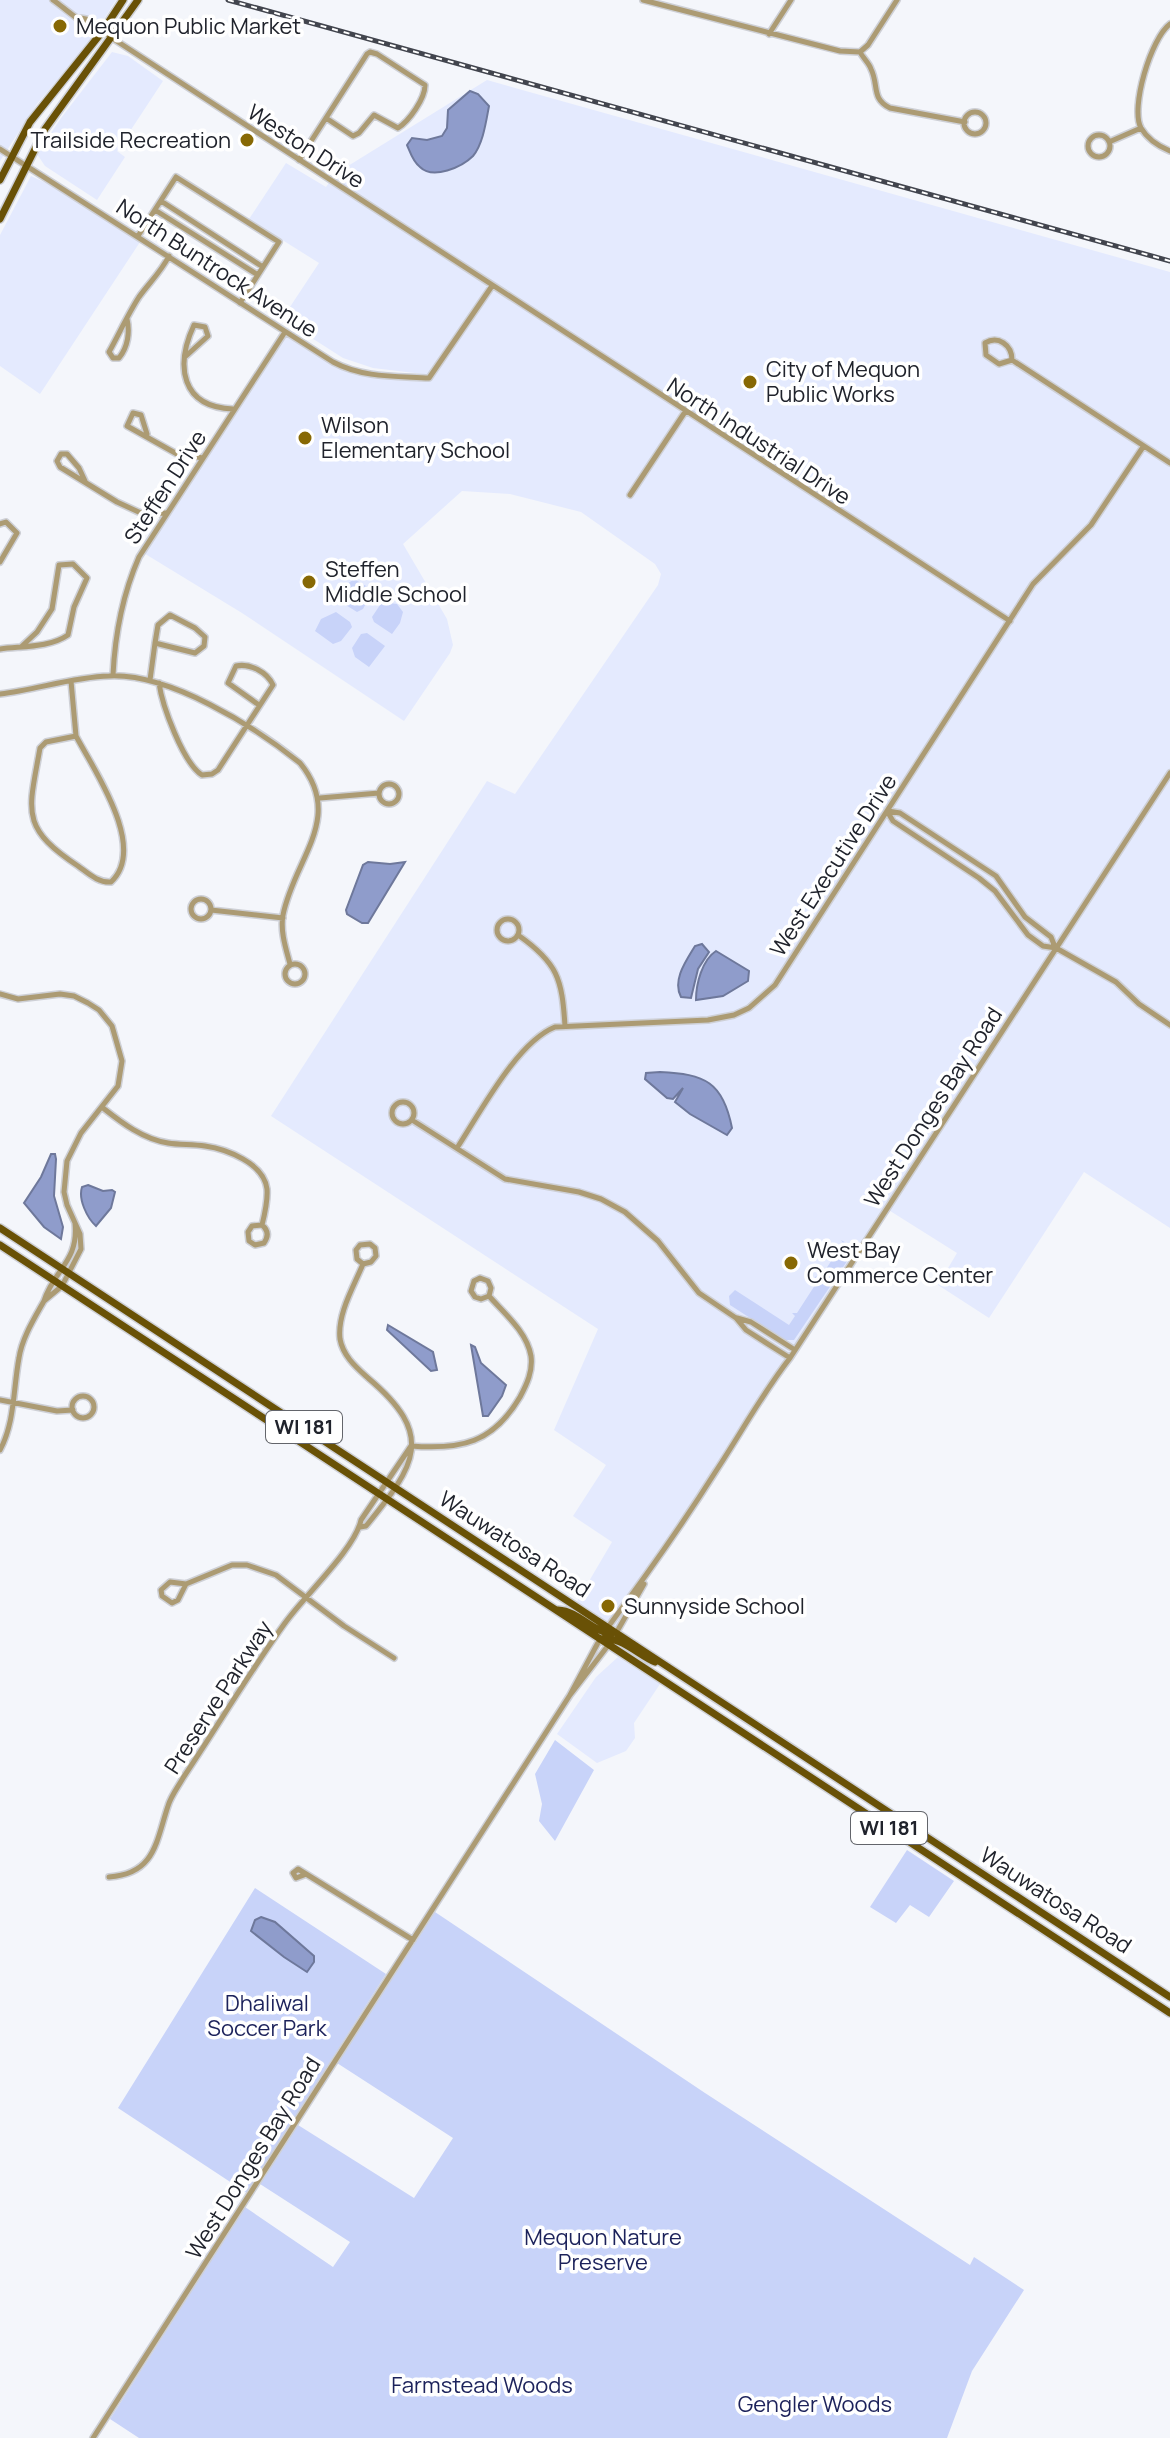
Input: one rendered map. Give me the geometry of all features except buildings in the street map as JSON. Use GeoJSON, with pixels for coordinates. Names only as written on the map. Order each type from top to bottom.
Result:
{"type":"FeatureCollection","features":[{"type":"Feature","properties":{"kind":"main road"},"geometry":{"type":"LineString","coordinates":[[0,180],[11,155],[38,111],[102,32],[123,0]]}},
{"type":"Feature","properties":{"kind":"main road"},"geometry":{"type":"LineString","coordinates":[[0,219],[34,146],[50,120],[138,0]]}},
{"type":"Feature","properties":{"kind":"main road","name":"Wauwatosa Road"},"geometry":{"type":"LineString","coordinates":[[0,1228],[395,1487],[604,1633]]}},
{"type":"Feature","properties":{"kind":"main road","name":"Wauwatosa Road"},"geometry":{"type":"LineString","coordinates":[[0,1245],[557,1610],[667,1665],[1170,1997]]}},
{"type":"Feature","properties":{"kind":"main road"},"geometry":{"type":"LineString","coordinates":[[604,1633],[613,1638]]}},
{"type":"Feature","properties":{"kind":"main road","name":"Wauwatosa Road"},"geometry":{"type":"LineString","coordinates":[[613,1638],[1170,2013]]}},
{"type":"Feature","properties":{"kind":"street","name":"Weston Drive"},"geometry":{"type":"LineString","coordinates":[[53,0],[80,18],[97,24],[102,32],[492,286]]}},
{"type":"Feature","properties":{"kind":"street"},"geometry":{"type":"LineString","coordinates":[[643,0],[769,34],[840,51],[860,52],[868,45],[897,0]]}},
{"type":"Feature","properties":{"kind":"street"},"geometry":{"type":"LineString","coordinates":[[769,34],[791,0]]}},
{"type":"Feature","properties":{"kind":"street"},"geometry":{"type":"LineString","coordinates":[[1170,24],[1158,38],[1138,99],[1137,114],[1141,128],[1154,144],[1170,151]]}},
{"type":"Feature","properties":{"kind":"street"},"geometry":{"type":"LineString","coordinates":[[299,160],[326,118],[370,52],[425,85],[425,92],[404,124],[395,128],[374,115],[353,136],[326,118]]}},
{"type":"Feature","properties":{"kind":"street"},"geometry":{"type":"LineString","coordinates":[[860,52],[871,68],[875,94],[883,105],[965,122]]}},
{"type":"Feature","properties":{"kind":"street"},"geometry":{"type":"LineString","coordinates":[[977,113],[983,115],[986,125],[982,131],[972,133],[966,129],[965,122],[970,114],[977,113]]}},
{"type":"Feature","properties":{"kind":"street"},"geometry":{"type":"LineString","coordinates":[[1109,142],[1141,128]]}},
{"type":"Feature","properties":{"kind":"street"},"geometry":{"type":"LineString","coordinates":[[1097,136],[1109,142],[1109,149],[1103,156],[1096,157],[1089,150],[1089,143],[1097,136]]}},
{"type":"Feature","properties":{"kind":"street","name":"North Buntrock Avenue"},"geometry":{"type":"LineString","coordinates":[[0,149],[333,362],[366,375],[429,378],[492,286]]}},
{"type":"Feature","properties":{"kind":"street"},"geometry":{"type":"LineString","coordinates":[[138,236],[176,177],[279,242],[240,303]]}},
{"type":"Feature","properties":{"kind":"street"},"geometry":{"type":"LineString","coordinates":[[161,201],[263,267]]}},
{"type":"Feature","properties":{"kind":"street"},"geometry":{"type":"LineString","coordinates":[[155,210],[258,275]]}},
{"type":"Feature","properties":{"kind":"street"},"geometry":{"type":"LineString","coordinates":[[127,319],[129,328],[124,352],[119,358],[113,358],[109,352],[127,319],[169,256]]}},
{"type":"Feature","properties":{"kind":"street","name":"North Industrial Drive"},"geometry":{"type":"LineString","coordinates":[[492,286],[1010,621]]}},
{"type":"Feature","properties":{"kind":"street"},"geometry":{"type":"LineString","coordinates":[[186,356],[208,336],[205,327],[194,325],[182,367],[188,387],[211,406],[234,409]]}},
{"type":"Feature","properties":{"kind":"street","name":"Steffen Drive"},"geometry":{"type":"LineString","coordinates":[[113,675],[115,639],[126,586],[139,557],[285,332]]}},
{"type":"Feature","properties":{"kind":"street"},"geometry":{"type":"LineString","coordinates":[[998,340],[1012,352],[1012,360],[999,364],[986,355],[985,343],[998,340]]}},
{"type":"Feature","properties":{"kind":"street"},"geometry":{"type":"LineString","coordinates":[[1012,360],[1170,463]]}},
{"type":"Feature","properties":{"kind":"street"},"geometry":{"type":"LineString","coordinates":[[630,495],[685,412]]}},
{"type":"Feature","properties":{"kind":"street"},"geometry":{"type":"LineString","coordinates":[[147,434],[141,415],[133,413],[127,426],[147,434],[177,454],[203,458]]}},
{"type":"Feature","properties":{"kind":"street","name":"West Executive Drive"},"geometry":{"type":"LineString","coordinates":[[457,1148],[527,1045],[542,1032],[565,1026],[708,1020],[734,1015],[749,1008],[775,985],[1033,584],[1091,525],[1143,447]]}},
{"type":"Feature","properties":{"kind":"street"},"geometry":{"type":"LineString","coordinates":[[85,481],[67,454],[61,454],[57,461],[60,467],[117,502],[143,514],[167,513]]}},
{"type":"Feature","properties":{"kind":"street"},"geometry":{"type":"LineString","coordinates":[[0,524],[6,522],[17,533],[0,562]]}},
{"type":"Feature","properties":{"kind":"street"},"geometry":{"type":"LineString","coordinates":[[0,649],[21,647],[56,642],[68,635],[74,607],[87,578],[73,564],[59,565],[52,609],[37,632],[21,647]]}},
{"type":"Feature","properties":{"kind":"street"},"geometry":{"type":"LineString","coordinates":[[150,680],[155,643],[158,625],[170,615],[205,637],[204,646],[195,653],[155,643]]}},
{"type":"Feature","properties":{"kind":"street"},"geometry":{"type":"LineString","coordinates":[[159,683],[161,700],[170,721],[192,766],[202,775],[218,770],[273,685],[271,680],[248,665],[236,666],[228,683],[259,705]]}},
{"type":"Feature","properties":{"kind":"street"},"geometry":{"type":"LineString","coordinates":[[0,694],[113,675],[150,680],[198,697],[300,763],[310,775],[320,798],[317,825],[283,918],[290,964]]}},
{"type":"Feature","properties":{"kind":"street"},"geometry":{"type":"LineString","coordinates":[[71,681],[76,736],[122,827],[124,850],[120,868],[111,882],[99,880],[51,849],[37,832],[31,810],[40,748],[46,742],[76,736]]}},
{"type":"Feature","properties":{"kind":"street","name":"West Donges Bay Road"},"geometry":{"type":"LineString","coordinates":[[93,2438],[570,1695],[604,1633],[645,1579],[1170,773]]}},
{"type":"Feature","properties":{"kind":"street"},"geometry":{"type":"LineString","coordinates":[[320,798],[379,793]]}},
{"type":"Feature","properties":{"kind":"street"},"geometry":{"type":"LineString","coordinates":[[887,811],[893,821],[995,891],[1028,935],[1043,946],[1056,948],[1116,982],[1139,1004],[1170,1025]]}},
{"type":"Feature","properties":{"kind":"street"},"geometry":{"type":"LineString","coordinates":[[887,811],[900,813],[996,876],[1025,917],[1051,937],[1056,948]]}},
{"type":"Feature","properties":{"kind":"street"},"geometry":{"type":"LineString","coordinates":[[211,910],[283,918]]}},
{"type":"Feature","properties":{"kind":"street"},"geometry":{"type":"LineString","coordinates":[[505,919],[512,920],[518,924],[518,935],[513,940],[503,939],[498,931],[499,924],[505,919]]}},
{"type":"Feature","properties":{"kind":"street"},"geometry":{"type":"LineString","coordinates":[[518,935],[534,946],[557,975],[562,986],[565,1026]]}},
{"type":"Feature","properties":{"kind":"street"},"geometry":{"type":"LineString","coordinates":[[290,964],[297,964],[304,970],[305,976],[298,983],[291,983],[285,976],[285,969],[290,964]]}},
{"type":"Feature","properties":{"kind":"street"},"geometry":{"type":"LineString","coordinates":[[0,994],[18,999],[60,994],[74,996],[99,1010],[112,1026],[122,1061],[118,1086],[81,1133],[67,1161],[64,1192],[80,1234],[81,1249],[29,1328],[19,1355],[9,1431],[0,1450]]}},
{"type":"Feature","properties":{"kind":"street"},"geometry":{"type":"LineString","coordinates":[[400,1102],[410,1105],[414,1111],[412,1120],[403,1124],[396,1122],[392,1116],[394,1106],[400,1102]]}},
{"type":"Feature","properties":{"kind":"street"},"geometry":{"type":"LineString","coordinates":[[103,1108],[149,1138],[220,1148],[250,1164],[267,1185],[262,1225]]}},
{"type":"Feature","properties":{"kind":"street"},"geometry":{"type":"LineString","coordinates":[[412,1120],[505,1179],[579,1192],[617,1207],[643,1226],[693,1288],[736,1318],[746,1330],[790,1358]]}},
{"type":"Feature","properties":{"kind":"street"},"geometry":{"type":"LineString","coordinates":[[262,1225],[267,1230],[267,1240],[255,1245],[249,1241],[248,1232],[252,1226],[262,1225]]}},
{"type":"Feature","properties":{"kind":"street"},"geometry":{"type":"LineString","coordinates":[[370,1244],[375,1248],[376,1256],[371,1262],[363,1264],[357,1259],[356,1250],[360,1245],[370,1244]]}},
{"type":"Feature","properties":{"kind":"street"},"geometry":{"type":"LineString","coordinates":[[363,1264],[343,1314],[340,1326],[342,1346],[356,1367],[401,1409],[409,1426],[411,1446],[410,1463],[395,1487],[383,1496]]}},
{"type":"Feature","properties":{"kind":"street"},"geometry":{"type":"LineString","coordinates":[[480,1278],[488,1281],[491,1288],[489,1296],[481,1299],[475,1297],[471,1291],[474,1281],[480,1278]]}},
{"type":"Feature","properties":{"kind":"street"},"geometry":{"type":"LineString","coordinates":[[411,1446],[442,1449],[468,1444],[483,1437],[506,1418],[526,1386],[531,1371],[531,1355],[521,1333],[489,1296]]}},
{"type":"Feature","properties":{"kind":"street"},"geometry":{"type":"LineString","coordinates":[[736,1318],[751,1322],[795,1350]]}},
{"type":"Feature","properties":{"kind":"street"},"geometry":{"type":"LineString","coordinates":[[79,1397],[86,1397],[94,1404],[92,1414],[86,1418],[79,1418],[73,1410],[79,1397]]}},
{"type":"Feature","properties":{"kind":"street"},"geometry":{"type":"LineString","coordinates":[[0,1400],[57,1411],[73,1410]]}},
{"type":"Feature","properties":{"kind":"street"},"geometry":{"type":"LineString","coordinates":[[383,1496],[387,1482],[411,1446]]}},
{"type":"Feature","properties":{"kind":"street","name":"Preserve Parkway"},"geometry":{"type":"LineString","coordinates":[[109,1877],[126,1876],[143,1865],[155,1851],[169,1802],[284,1624],[343,1551],[360,1527],[361,1520],[383,1496]]}},
{"type":"Feature","properties":{"kind":"street"},"geometry":{"type":"LineString","coordinates":[[186,1584],[178,1600],[172,1603],[162,1596],[161,1590],[170,1582],[186,1584],[232,1565],[247,1565],[276,1575],[394,1658]]}},
{"type":"Feature","properties":{"kind":"street","name":"West Donges Bay Road"},"geometry":{"type":"LineString","coordinates":[[570,1695],[613,1638],[637,1599],[645,1579]]}},
{"type":"Feature","properties":{"kind":"street"},"geometry":{"type":"LineString","coordinates":[[304,1875],[323,1883],[413,1940]]}},
{"type":"Feature","properties":{"kind":"shaded area"},"geometry":{"type":"Polygon","coordinates":[[[0,0],[116,0],[90,41],[37,104],[0,161],[0,0]]]}},
{"type":"Feature","properties":{"kind":"shaded area"},"geometry":{"type":"Polygon","coordinates":[[[112,52],[128,56],[163,81],[117,151],[125,157],[97,200],[45,166],[37,154],[112,52]]]}},
{"type":"Feature","properties":{"kind":"shaded area"},"geometry":{"type":"Polygon","coordinates":[[[487,80],[1170,272],[1170,1228],[1084,1172],[989,1318],[938,1285],[957,1253],[887,1209],[645,1579],[617,1632],[575,1605],[612,1542],[573,1516],[606,1465],[554,1430],[598,1329],[271,1116],[487,781],[515,794],[658,585],[661,574],[655,564],[581,512],[510,494],[462,491],[403,544],[447,619],[453,645],[404,721],[242,613],[142,552],[285,332],[352,371],[428,377],[373,368],[343,358],[282,319],[319,263],[249,219],[286,163],[326,187],[335,174],[487,80]]]}},
{"type":"Feature","properties":{"kind":"shaded area"},"geometry":{"type":"Polygon","coordinates":[[[470,91],[478,94],[489,106],[484,132],[476,151],[455,168],[440,172],[426,171],[415,162],[407,145],[412,138],[427,140],[442,136],[447,128],[448,110],[470,91]]]}},
{"type":"Feature","properties":{"kind":"shaded area"},"geometry":{"type":"Polygon","coordinates":[[[31,176],[81,199],[142,239],[40,394],[0,366],[0,235],[31,176]]]}},
{"type":"Feature","properties":{"kind":"shaded area"},"geometry":{"type":"Polygon","coordinates":[[[368,862],[405,862],[368,923],[362,923],[347,914],[346,910],[363,865],[368,862]]]}},
{"type":"Feature","properties":{"kind":"shaded area"},"geometry":{"type":"Polygon","coordinates":[[[702,944],[709,952],[698,969],[691,998],[681,997],[678,984],[681,971],[695,946],[702,944]]]}},
{"type":"Feature","properties":{"kind":"shaded area"},"geometry":{"type":"Polygon","coordinates":[[[716,951],[749,971],[748,981],[723,996],[696,1000],[701,973],[716,951]]]}},
{"type":"Feature","properties":{"kind":"shaded area"},"geometry":{"type":"Polygon","coordinates":[[[646,1073],[689,1075],[710,1084],[728,1112],[732,1128],[727,1135],[675,1102],[683,1088],[673,1099],[667,1098],[645,1079],[646,1073]]]}},
{"type":"Feature","properties":{"kind":"shaded area"},"geometry":{"type":"Polygon","coordinates":[[[51,1154],[55,1154],[56,1159],[54,1196],[63,1227],[61,1239],[44,1227],[24,1203],[51,1154]]]}},
{"type":"Feature","properties":{"kind":"shaded area"},"geometry":{"type":"Polygon","coordinates":[[[88,1185],[115,1192],[111,1208],[96,1226],[82,1203],[82,1187],[88,1185]]]}},
{"type":"Feature","properties":{"kind":"shaded area"},"geometry":{"type":"Polygon","coordinates":[[[388,1325],[433,1352],[437,1370],[431,1371],[387,1330],[388,1325]]]}},
{"type":"Feature","properties":{"kind":"shaded area"},"geometry":{"type":"Polygon","coordinates":[[[471,1345],[475,1347],[481,1363],[506,1385],[488,1416],[483,1416],[471,1345]]]}},
{"type":"Feature","properties":{"kind":"shaded area"},"geometry":{"type":"Polygon","coordinates":[[[618,1657],[660,1684],[634,1723],[635,1738],[626,1751],[597,1763],[557,1734],[596,1677],[618,1657]]]}},
{"type":"Feature","properties":{"kind":"shaded area"},"geometry":{"type":"Polygon","coordinates":[[[261,1917],[275,1922],[314,1956],[314,1962],[307,1972],[251,1931],[255,1920],[261,1917]]]}},
{"type":"Feature","properties":{"kind":"green space"},"geometry":{"type":"Polygon","coordinates":[[[354,579],[373,590],[363,609],[357,612],[341,602],[343,587],[354,579]]]}},
{"type":"Feature","properties":{"kind":"green space"},"geometry":{"type":"Polygon","coordinates":[[[382,602],[397,604],[403,612],[392,634],[374,622],[372,617],[382,602]]]}},
{"type":"Feature","properties":{"kind":"green space"},"geometry":{"type":"Polygon","coordinates":[[[336,612],[352,627],[341,641],[333,644],[315,631],[321,619],[336,612]]]}},
{"type":"Feature","properties":{"kind":"green space"},"geometry":{"type":"Polygon","coordinates":[[[367,633],[385,646],[369,667],[355,657],[352,648],[361,634],[367,633]]]}},
{"type":"Feature","properties":{"kind":"green space"},"geometry":{"type":"Polygon","coordinates":[[[841,1240],[852,1246],[854,1251],[794,1340],[784,1340],[730,1305],[729,1296],[735,1290],[789,1325],[795,1316],[792,1313],[797,1313],[817,1282],[814,1279],[816,1276],[820,1278],[843,1243],[841,1240]]]}},
{"type":"Feature","properties":{"kind":"green space"},"geometry":{"type":"Polygon","coordinates":[[[555,1740],[594,1770],[555,1841],[539,1821],[542,1804],[535,1774],[555,1740]]]}},
{"type":"Feature","properties":{"kind":"green space"},"geometry":{"type":"Polygon","coordinates":[[[907,1850],[954,1881],[929,1917],[910,1905],[896,1923],[870,1907],[907,1850]]]}},
{"type":"Feature","properties":{"kind":"green space","name":"Dhaliwal Soccer Park"},"geometry":{"type":"Polygon","coordinates":[[[255,1888],[386,1974],[247,2193],[118,2108],[255,1888]]]}},
{"type":"Feature","properties":{"kind":"green space","name":"Mequon Nature Preserve"},"geometry":{"type":"Polygon","coordinates":[[[435,1912],[970,2265],[974,2257],[1024,2290],[972,2371],[947,2438],[139,2438],[110,2419],[245,2207],[333,2267],[350,2242],[260,2184],[298,2125],[414,2198],[453,2138],[337,2063],[435,1912]]]}},
{"type":"Feature","properties":{"kind":"railway"},"geometry":{"type":"LineString","coordinates":[[228,0],[1170,261]]}},
{"type":"Feature","properties":{"kind":"place","name":"Mequon Public Market"},"geometry":{"type":"Point","coordinates":[60,26]}},
{"type":"Feature","properties":{"kind":"place","name":"Trailside Recreation"},"geometry":{"type":"Point","coordinates":[247,140]}},
{"type":"Feature","properties":{"kind":"place","name":"City of Mequon Public Works"},"geometry":{"type":"Point","coordinates":[750,382]}},
{"type":"Feature","properties":{"kind":"place","name":"Wilson Elementary School"},"geometry":{"type":"Point","coordinates":[305,438]}},
{"type":"Feature","properties":{"kind":"place","name":"Steffen Middle School"},"geometry":{"type":"Point","coordinates":[309,582]}},
{"type":"Feature","properties":{"kind":"place","name":"West Bay Commerce Center"},"geometry":{"type":"Point","coordinates":[791,1263]}},
{"type":"Feature","properties":{"kind":"place","name":"Sunnyside School"},"geometry":{"type":"Point","coordinates":[608,1606]}},
{"type":"Feature","properties":{"kind":"park label","name":"Farmstead Woods"},"geometry":{"type":"Point","coordinates":[482,2385]}},
{"type":"Feature","properties":{"kind":"park label","name":"Gengler Woods"},"geometry":{"type":"Point","coordinates":[815,2404]}}]}
